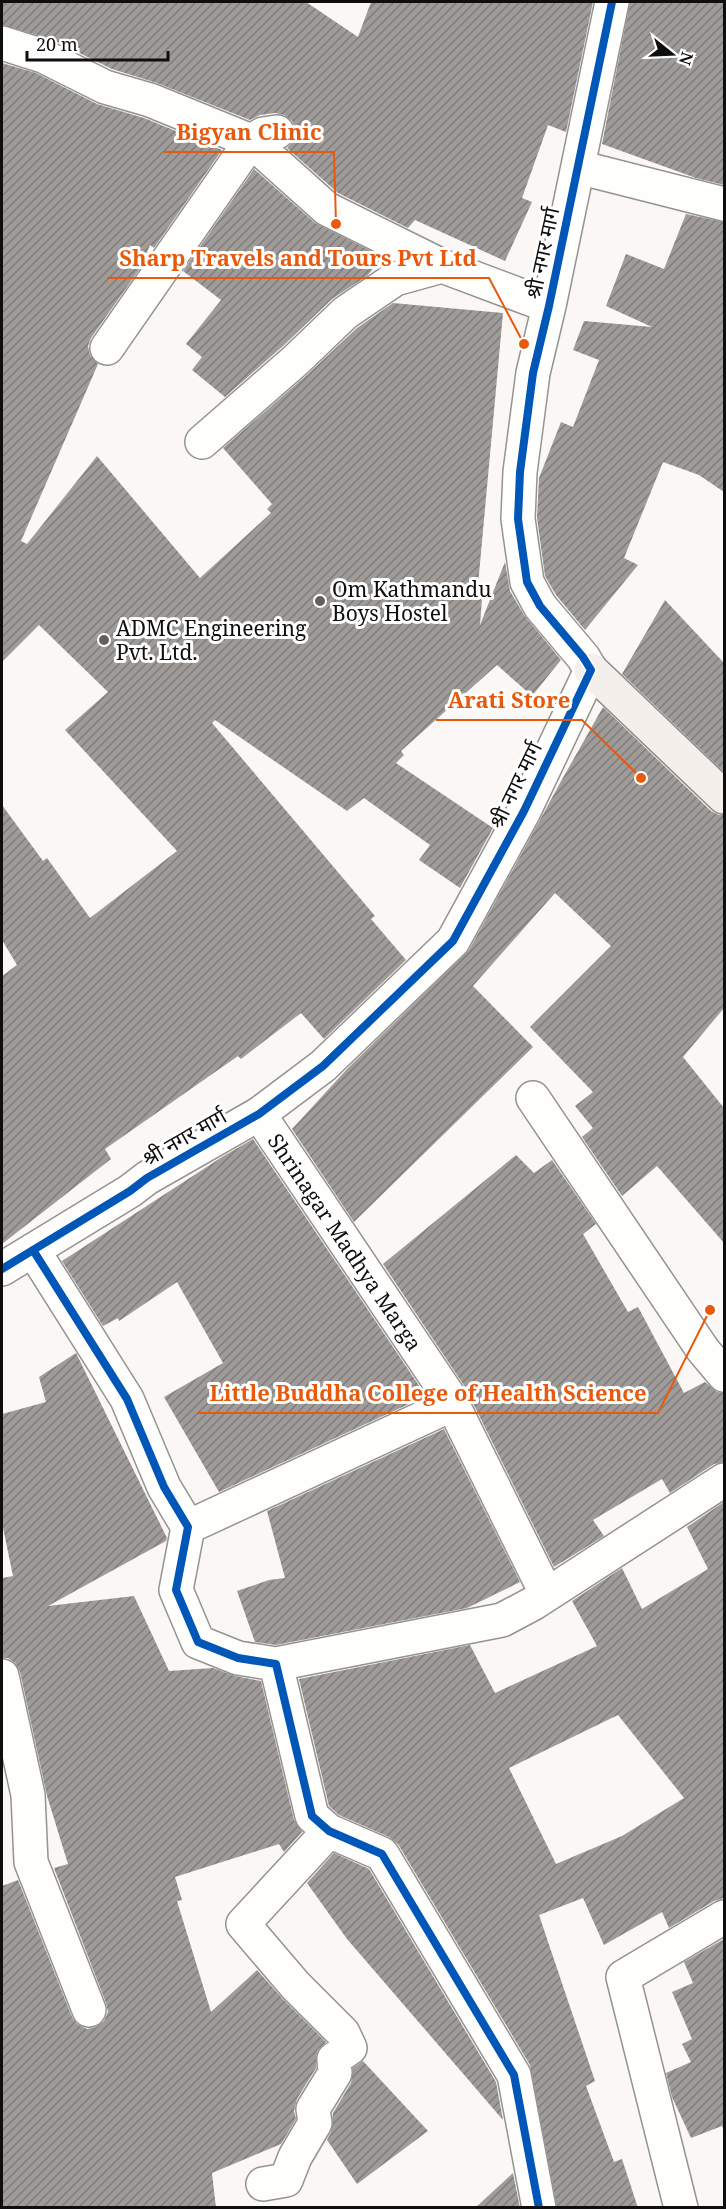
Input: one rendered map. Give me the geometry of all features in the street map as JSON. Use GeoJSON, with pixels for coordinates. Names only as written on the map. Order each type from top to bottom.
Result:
{"type":"FeatureCollection","features":[{"type":"Feature","properties":{"kind":"street","name":"श्री नगर मार्ग"},"geometry":{"type":"LineString","coordinates":[[2,1269],[130,1191],[147,1178],[259,1114],[324,1066],[453,941],[524,811],[591,670],[583,657],[540,606],[527,582],[518,519],[520,472],[533,373],[612,2]]}},
{"type":"Feature","properties":{"kind":"street"},"geometry":{"type":"LineString","coordinates":[[2,43],[44,56],[105,87],[264,136],[327,208],[442,266],[549,306]]}},
{"type":"Feature","properties":{"kind":"street"},"geometry":{"type":"LineString","coordinates":[[107,348],[264,136]]}},
{"type":"Feature","properties":{"kind":"street"},"geometry":{"type":"LineString","coordinates":[[578,167],[724,204]]}},
{"type":"Feature","properties":{"kind":"street"},"geometry":{"type":"LineString","coordinates":[[202,442],[296,360],[345,313],[395,279],[442,266]]}},
{"type":"Feature","properties":{"kind":"street"},"geometry":{"type":"LineString","coordinates":[[591,670],[724,797]]}},
{"type":"Feature","properties":{"kind":"street"},"geometry":{"type":"LineString","coordinates":[[533,1098],[703,1350],[724,1375]]}},
{"type":"Feature","properties":{"kind":"street","name":"Shrinagar Madhya Marga"},"geometry":{"type":"LineString","coordinates":[[259,1114],[448,1395],[546,1593]]}},
{"type":"Feature","properties":{"kind":"street"},"geometry":{"type":"LineString","coordinates":[[33,1250],[127,1399],[164,1487],[188,1527],[176,1590],[198,1642],[238,1658],[276,1664],[502,1620],[534,1602],[724,1480]]}},
{"type":"Feature","properties":{"kind":"street"},"geometry":{"type":"LineString","coordinates":[[188,1527],[451,1405]]}},
{"type":"Feature","properties":{"kind":"street"},"geometry":{"type":"LineString","coordinates":[[276,1664],[312,1816],[329,1831],[382,1854],[514,2075],[539,2208]]}},
{"type":"Feature","properties":{"kind":"street"},"geometry":{"type":"LineString","coordinates":[[2,1676],[28,1794],[31,1862],[88,2010]]}},
{"type":"Feature","properties":{"kind":"street"},"geometry":{"type":"LineString","coordinates":[[263,2184],[286,2180],[295,2157],[315,2123],[313,2109],[335,2073],[334,2059],[350,2048],[343,2033],[295,1985],[243,1924],[329,1831]]}},
{"type":"Feature","properties":{"kind":"street"},"geometry":{"type":"LineString","coordinates":[[681,2208],[623,1977],[724,1917]]}},
{"type":"Feature","properties":{"kind":"building"},"geometry":{"type":"Polygon","coordinates":[[[2,2],[306,2],[358,37],[371,2],[593,2],[566,132],[548,125],[522,198],[532,202],[505,261],[415,220],[408,228],[338,193],[287,148],[294,140],[296,130],[292,121],[284,115],[275,113],[260,115],[250,120],[157,83],[112,69],[51,39],[2,25],[2,2]]]}},
{"type":"Feature","properties":{"kind":"building"},"geometry":{"type":"Polygon","coordinates":[[[630,2],[724,2],[724,185],[696,178],[602,144],[630,2]]]}},
{"type":"Feature","properties":{"kind":"building"},"geometry":{"type":"Polygon","coordinates":[[[2,63],[36,73],[97,104],[144,118],[222,150],[154,248],[150,245],[141,267],[91,338],[88,346],[90,355],[98,364],[21,541],[27,544],[97,456],[200,578],[271,513],[267,509],[272,504],[223,448],[357,328],[393,303],[503,313],[478,585],[483,586],[480,625],[505,562],[510,591],[524,615],[561,660],[532,696],[497,665],[401,751],[404,755],[396,763],[493,828],[460,888],[419,860],[430,845],[364,798],[347,811],[215,720],[212,723],[375,916],[371,919],[406,960],[324,1039],[301,1013],[241,1059],[238,1056],[105,1149],[111,1159],[2,1244],[2,976],[17,965],[2,940],[2,805],[43,861],[47,858],[90,918],[177,851],[65,730],[108,692],[39,625],[2,662],[2,63]]]}},
{"type":"Feature","properties":{"kind":"building"},"geometry":{"type":"Polygon","coordinates":[[[254,169],[315,223],[383,257],[367,276],[332,299],[225,397],[192,370],[202,357],[186,344],[221,300],[183,271],[254,169]]]}},
{"type":"Feature","properties":{"kind":"building"},"geometry":{"type":"Polygon","coordinates":[[[686,214],[724,222],[724,492],[699,475],[663,462],[624,558],[638,565],[585,630],[556,595],[545,576],[537,518],[539,478],[561,422],[573,427],[599,360],[573,350],[584,321],[652,327],[606,306],[626,254],[664,269],[686,214]]]}},
{"type":"Feature","properties":{"kind":"building"},"geometry":{"type":"Polygon","coordinates":[[[665,600],[724,663],[724,772],[622,674],[665,600]]]}},
{"type":"Feature","properties":{"kind":"building"},"geometry":{"type":"Polygon","coordinates":[[[603,707],[711,811],[724,815],[724,1008],[683,1057],[724,1108],[724,1243],[657,1166],[622,1196],[582,1137],[593,1128],[575,1106],[593,1092],[530,1027],[611,946],[555,893],[473,986],[533,1047],[354,1222],[292,1129],[348,1068],[469,950],[603,707]]]}},
{"type":"Feature","properties":{"kind":"building"},"geometry":{"type":"Polygon","coordinates":[[[253,1139],[426,1396],[219,1492],[164,1397],[223,1363],[177,1282],[119,1321],[118,1318],[103,1326],[62,1261],[253,1139]]]}},
{"type":"Feature","properties":{"kind":"building"},"geometry":{"type":"Polygon","coordinates":[[[516,1155],[534,1173],[552,1160],[596,1224],[583,1234],[628,1312],[638,1307],[684,1393],[705,1382],[717,1392],[724,1393],[724,1462],[714,1464],[670,1493],[662,1479],[593,1520],[604,1536],[554,1567],[465,1387],[383,1264],[516,1155]]]}},
{"type":"Feature","properties":{"kind":"building"},"geometry":{"type":"Polygon","coordinates":[[[76,1353],[167,1538],[166,1541],[48,1606],[134,1596],[169,1671],[213,1668],[235,1676],[261,1681],[294,1820],[302,1832],[284,1852],[279,1844],[175,1877],[182,1900],[177,1901],[211,2012],[257,1970],[326,2042],[317,2051],[316,2068],[297,2099],[294,2111],[296,2119],[281,2144],[212,2173],[216,2208],[2,2208],[2,1886],[18,1880],[72,2017],[77,2024],[87,2029],[96,2027],[104,2021],[108,2012],[54,1868],[68,1864],[47,1796],[20,1672],[15,1663],[8,1658],[2,1658],[2,1578],[13,1576],[2,1523],[2,1414],[46,1402],[39,1377],[76,1353]]]}},
{"type":"Feature","properties":{"kind":"building"},"geometry":{"type":"Polygon","coordinates":[[[444,1429],[520,1582],[467,1608],[276,1645],[255,1642],[237,1591],[269,1580],[285,1578],[267,1511],[444,1429]]]}},
{"type":"Feature","properties":{"kind":"building"},"geometry":{"type":"Polygon","coordinates":[[[724,1502],[724,1898],[714,1901],[669,1928],[662,1912],[604,1945],[583,1898],[539,1915],[595,2081],[586,2086],[614,2162],[622,2159],[638,2208],[557,2208],[530,2065],[398,1844],[389,1837],[339,1815],[329,1806],[299,1679],[470,1645],[495,1693],[597,1646],[572,1601],[622,1568],[642,1609],[708,1569],[687,1527],[724,1502]],[[618,1715],[509,1768],[556,1864],[622,1836],[684,1798],[618,1715]]]}},
{"type":"Feature","properties":{"kind":"building"},"geometry":{"type":"Polygon","coordinates":[[[334,1853],[369,1869],[496,2082],[503,2120],[347,1939],[307,1883],[334,1853]]]}},
{"type":"Feature","properties":{"kind":"building"},"geometry":{"type":"Polygon","coordinates":[[[724,1939],[724,2132],[722,2126],[691,2138],[672,2097],[666,2073],[691,2062],[682,2044],[692,2039],[672,1992],[693,1983],[684,1962],[724,1939]]]}},
{"type":"Feature","properties":{"kind":"building"},"geometry":{"type":"Polygon","coordinates":[[[363,2061],[428,2131],[357,2184],[327,2140],[331,2132],[333,2113],[351,2083],[353,2068],[363,2061]]]}},
{"type":"Feature","properties":{"kind":"building"},"geometry":{"type":"Polygon","coordinates":[[[513,2173],[520,2208],[475,2208],[513,2173]]]}},
{"type":"Feature","properties":{"kind":"cycle path"},"geometry":{"type":"LineString","coordinates":[[2,1269],[130,1191],[147,1178],[259,1114],[323,1066],[453,941],[524,811],[591,670],[583,657],[540,606],[527,582],[518,519],[520,472],[533,373],[612,2]]}},
{"type":"Feature","properties":{"kind":"cycle path"},"geometry":{"type":"LineString","coordinates":[[33,1250],[127,1399],[164,1487],[188,1527],[176,1590],[198,1642],[238,1658],[276,1664],[312,1816],[329,1831],[382,1854],[514,2075],[539,2208]]}},
{"type":"Feature","properties":{"kind":"place","name":"Bigyan Clinic"},"geometry":{"type":"Point","coordinates":[336,224]}},
{"type":"Feature","properties":{"kind":"place","name":"Sharp Travels and Tours Pvt Ltd"},"geometry":{"type":"Point","coordinates":[524,344]}},
{"type":"Feature","properties":{"kind":"place","name":"Om Kathmandu Boys Hostel"},"geometry":{"type":"Point","coordinates":[320,601]}},
{"type":"Feature","properties":{"kind":"place","name":"ADMC Engineering Pvt. Ltd."},"geometry":{"type":"Point","coordinates":[104,640]}},
{"type":"Feature","properties":{"kind":"place","name":"Arati Store"},"geometry":{"type":"Point","coordinates":[641,778]}},
{"type":"Feature","properties":{"kind":"place","name":"Little Buddha College of Health Science"},"geometry":{"type":"Point","coordinates":[710,1310]}}]}
